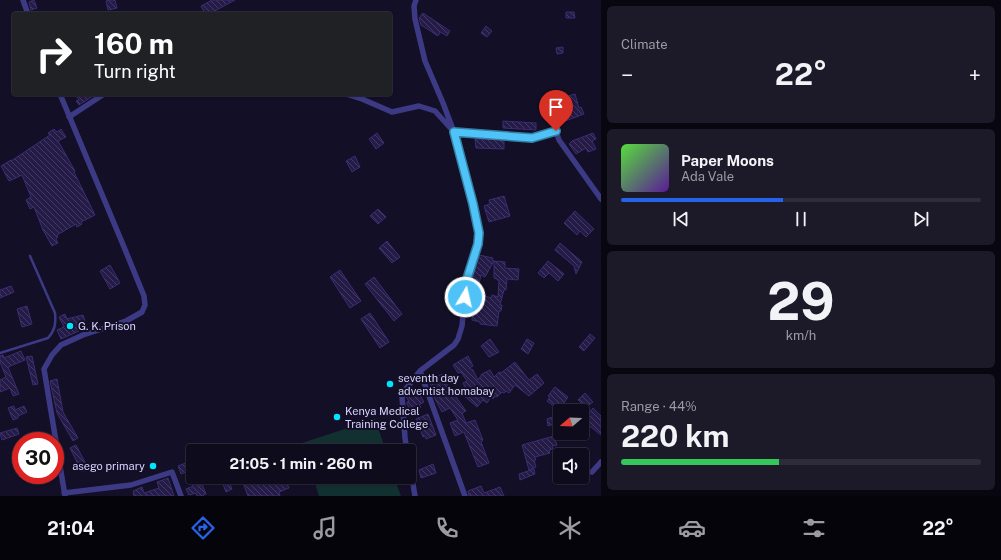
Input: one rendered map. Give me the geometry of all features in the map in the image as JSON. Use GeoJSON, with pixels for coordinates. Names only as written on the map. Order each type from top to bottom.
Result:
{"type":"FeatureCollection","features":[{"type":"Feature","properties":{"kind":"street"},"geometry":{"type":"LineString","coordinates":[[23,0],[27,12]]}},
{"type":"Feature","properties":{"kind":"street"},"geometry":{"type":"LineString","coordinates":[[406,444],[402,397],[405,390],[420,371],[454,345],[458,339],[462,326],[466,282],[478,244],[479,233],[454,132],[425,61],[415,20],[414,2]]}},
{"type":"Feature","properties":{"kind":"street"},"geometry":{"type":"LineString","coordinates":[[61,96],[144,296],[145,305],[142,312],[126,321],[82,335],[61,345],[52,355],[44,369],[65,494],[131,484],[172,472],[182,496]]}},
{"type":"Feature","properties":{"kind":"street"},"geometry":{"type":"LineString","coordinates":[[69,117],[101,96]]}},
{"type":"Feature","properties":{"kind":"street"},"geometry":{"type":"LineString","coordinates":[[352,96],[392,112],[419,106],[435,111],[454,132],[532,138],[556,131],[559,140],[601,199]]}},
{"type":"Feature","properties":{"kind":"street"},"geometry":{"type":"LineString","coordinates":[[420,371],[465,496]]}},
{"type":"Feature","properties":{"kind":"street"},"geometry":{"type":"LineString","coordinates":[[592,472],[601,462]]}},
{"type":"Feature","properties":{"kind":"street"},"geometry":{"type":"LineString","coordinates":[[413,484],[415,496]]}},
{"type":"Feature","properties":{"kind":"lane"},"geometry":{"type":"LineString","coordinates":[[0,353],[48,338],[53,332],[56,323],[55,313],[30,256]]}},
{"type":"Feature","properties":{"kind":"green space"},"geometry":{"type":"Polygon","coordinates":[[[375,419],[384,444],[302,444],[375,419]]]}},
{"type":"Feature","properties":{"kind":"green space"},"geometry":{"type":"Polygon","coordinates":[[[315,484],[397,484],[401,496],[319,496],[315,484]]]}},
{"type":"Feature","properties":{"kind":"building"},"geometry":{"type":"Polygon","coordinates":[[[34,0],[37,8],[31,10],[29,2],[34,0]]]}},
{"type":"Feature","properties":{"kind":"building"},"geometry":{"type":"Polygon","coordinates":[[[115,0],[117,8],[108,10],[106,1],[115,0]]]}},
{"type":"Feature","properties":{"kind":"building"},"geometry":{"type":"Polygon","coordinates":[[[212,0],[235,0],[213,12],[204,12],[201,6],[212,0]]]}},
{"type":"Feature","properties":{"kind":"building"},"geometry":{"type":"Polygon","coordinates":[[[566,12],[574,12],[575,18],[566,18],[566,12]]]}},
{"type":"Feature","properties":{"kind":"building"},"geometry":{"type":"Polygon","coordinates":[[[423,13],[450,31],[447,36],[440,32],[438,36],[421,25],[419,18],[423,13]]]}},
{"type":"Feature","properties":{"kind":"building"},"geometry":{"type":"Polygon","coordinates":[[[486,26],[492,31],[487,37],[481,33],[486,26]]]}},
{"type":"Feature","properties":{"kind":"building"},"geometry":{"type":"Polygon","coordinates":[[[563,47],[563,53],[557,54],[556,48],[563,47]]]}},
{"type":"Feature","properties":{"kind":"building"},"geometry":{"type":"Polygon","coordinates":[[[575,94],[579,108],[581,107],[584,114],[560,123],[555,112],[551,114],[547,106],[575,94]]]}},
{"type":"Feature","properties":{"kind":"building"},"geometry":{"type":"Polygon","coordinates":[[[76,96],[93,96],[79,105],[76,101],[79,100],[76,96]]]}},
{"type":"Feature","properties":{"kind":"building"},"geometry":{"type":"Polygon","coordinates":[[[503,121],[536,123],[536,130],[503,128],[503,121]]]}},
{"type":"Feature","properties":{"kind":"building"},"geometry":{"type":"Polygon","coordinates":[[[54,129],[57,132],[61,129],[66,137],[58,141],[75,171],[74,172],[95,215],[81,222],[82,224],[77,227],[76,224],[57,235],[58,237],[56,239],[58,243],[52,246],[43,230],[34,207],[30,209],[26,200],[31,197],[22,175],[9,181],[1,166],[50,135],[48,133],[54,129]]]}},
{"type":"Feature","properties":{"kind":"building"},"geometry":{"type":"Polygon","coordinates":[[[377,133],[384,143],[376,149],[369,139],[377,133]]]}},
{"type":"Feature","properties":{"kind":"building"},"geometry":{"type":"Polygon","coordinates":[[[593,133],[596,139],[592,141],[596,149],[588,152],[586,148],[576,154],[569,144],[572,141],[593,133]]]}},
{"type":"Feature","properties":{"kind":"building"},"geometry":{"type":"Polygon","coordinates":[[[475,139],[504,140],[504,149],[476,148],[475,139]]]}},
{"type":"Feature","properties":{"kind":"building"},"geometry":{"type":"Polygon","coordinates":[[[355,156],[360,167],[352,172],[346,161],[355,156]]]}},
{"type":"Feature","properties":{"kind":"building"},"geometry":{"type":"Polygon","coordinates":[[[504,196],[510,216],[489,222],[484,206],[490,204],[489,200],[504,196]]]}},
{"type":"Feature","properties":{"kind":"building"},"geometry":{"type":"Polygon","coordinates":[[[378,209],[386,217],[378,224],[370,216],[378,209]]]}},
{"type":"Feature","properties":{"kind":"building"},"geometry":{"type":"Polygon","coordinates":[[[575,211],[594,229],[586,237],[580,231],[577,235],[564,223],[575,211]]]}},
{"type":"Feature","properties":{"kind":"building"},"geometry":{"type":"Polygon","coordinates":[[[387,241],[400,257],[392,263],[379,248],[387,241]]]}},
{"type":"Feature","properties":{"kind":"building"},"geometry":{"type":"Polygon","coordinates":[[[560,243],[582,262],[576,274],[574,266],[555,250],[560,243]]]}},
{"type":"Feature","properties":{"kind":"building"},"geometry":{"type":"Polygon","coordinates":[[[479,255],[493,258],[492,260],[494,261],[505,262],[505,268],[519,269],[518,280],[507,279],[506,290],[504,290],[500,305],[502,305],[501,311],[499,311],[497,326],[480,324],[480,322],[472,320],[473,298],[470,297],[475,286],[471,285],[479,255]],[[494,261],[485,277],[481,275],[477,293],[491,298],[492,295],[498,297],[499,280],[494,278],[494,261]]]}},
{"type":"Feature","properties":{"kind":"building"},"geometry":{"type":"Polygon","coordinates":[[[548,261],[564,274],[558,281],[549,273],[544,278],[538,273],[548,261]]]}},
{"type":"Feature","properties":{"kind":"building"},"geometry":{"type":"Polygon","coordinates":[[[110,265],[120,283],[110,289],[100,271],[110,265]]]}},
{"type":"Feature","properties":{"kind":"building"},"geometry":{"type":"Polygon","coordinates":[[[340,270],[361,301],[350,308],[330,277],[340,270]]]}},
{"type":"Feature","properties":{"kind":"building"},"geometry":{"type":"Polygon","coordinates":[[[374,277],[402,314],[394,321],[365,284],[374,277]]]}},
{"type":"Feature","properties":{"kind":"building"},"geometry":{"type":"Polygon","coordinates":[[[11,286],[14,292],[0,298],[0,290],[11,286]]]}},
{"type":"Feature","properties":{"kind":"building"},"geometry":{"type":"Polygon","coordinates":[[[27,306],[32,324],[22,327],[17,309],[27,306]]]}},
{"type":"Feature","properties":{"kind":"building"},"geometry":{"type":"Polygon","coordinates":[[[370,313],[389,342],[380,348],[361,319],[370,313]]]}},
{"type":"Feature","properties":{"kind":"building","name":"G. K. Prison"},"geometry":{"type":"Polygon","coordinates":[[[65,314],[67,319],[83,315],[85,321],[76,323],[79,331],[61,339],[57,330],[64,327],[59,317],[65,314]]]}},
{"type":"Feature","properties":{"kind":"building"},"geometry":{"type":"Polygon","coordinates":[[[590,334],[595,338],[584,351],[579,347],[590,334]]]}},
{"type":"Feature","properties":{"kind":"building"},"geometry":{"type":"Polygon","coordinates":[[[490,339],[499,352],[489,357],[481,346],[490,339]]]}},
{"type":"Feature","properties":{"kind":"building"},"geometry":{"type":"Polygon","coordinates":[[[527,339],[534,343],[528,354],[521,349],[527,339]]]}},
{"type":"Feature","properties":{"kind":"building"},"geometry":{"type":"Polygon","coordinates":[[[21,351],[25,360],[8,367],[19,394],[13,396],[10,388],[0,392],[0,380],[6,377],[0,362],[0,356],[3,355],[4,358],[21,351]]]}},
{"type":"Feature","properties":{"kind":"building"},"geometry":{"type":"Polygon","coordinates":[[[32,356],[38,384],[33,385],[26,357],[32,356]]]}},
{"type":"Feature","properties":{"kind":"building"},"geometry":{"type":"Polygon","coordinates":[[[468,356],[473,366],[469,368],[473,370],[478,380],[482,374],[490,370],[494,377],[515,362],[529,380],[537,374],[544,383],[529,396],[515,385],[509,393],[506,391],[504,393],[502,392],[497,397],[495,396],[493,399],[491,397],[487,403],[483,400],[477,407],[462,394],[466,389],[463,383],[467,381],[461,372],[458,373],[453,365],[468,356]]]}},
{"type":"Feature","properties":{"kind":"building"},"geometry":{"type":"Polygon","coordinates":[[[442,374],[447,382],[446,383],[466,411],[462,413],[466,423],[475,420],[483,440],[481,442],[489,463],[478,467],[464,432],[455,436],[450,423],[458,420],[450,408],[442,412],[434,397],[437,396],[429,382],[442,374]]]}},
{"type":"Feature","properties":{"kind":"building"},"geometry":{"type":"Polygon","coordinates":[[[57,379],[63,412],[78,438],[73,441],[57,413],[50,381],[57,379]]]}},
{"type":"Feature","properties":{"kind":"building"},"geometry":{"type":"Polygon","coordinates":[[[555,387],[568,397],[563,404],[553,404],[553,406],[547,401],[550,397],[548,396],[555,387]]]}},
{"type":"Feature","properties":{"kind":"building"},"geometry":{"type":"Polygon","coordinates":[[[414,392],[417,396],[420,395],[424,402],[419,405],[421,407],[412,413],[407,404],[409,401],[406,397],[414,392]]]}},
{"type":"Feature","properties":{"kind":"building"},"geometry":{"type":"Polygon","coordinates":[[[585,393],[593,402],[589,405],[583,404],[578,400],[585,393]]]}},
{"type":"Feature","properties":{"kind":"building"},"geometry":{"type":"Polygon","coordinates":[[[14,406],[15,410],[24,406],[27,412],[13,420],[8,408],[14,406]]]}},
{"type":"Feature","properties":{"kind":"building"},"geometry":{"type":"Polygon","coordinates":[[[593,408],[601,416],[601,435],[589,426],[589,412],[593,408]]]}},
{"type":"Feature","properties":{"kind":"building"},"geometry":{"type":"Polygon","coordinates":[[[428,414],[436,435],[426,439],[425,436],[423,437],[416,419],[428,414]]]}},
{"type":"Feature","properties":{"kind":"building"},"geometry":{"type":"Polygon","coordinates":[[[553,417],[553,424],[548,426],[547,419],[553,417]]]}},
{"type":"Feature","properties":{"kind":"building"},"geometry":{"type":"Polygon","coordinates":[[[17,428],[18,432],[12,432],[12,436],[2,440],[0,433],[17,428]]]}},
{"type":"Feature","properties":{"kind":"building"},"geometry":{"type":"Polygon","coordinates":[[[553,436],[553,440],[555,440],[557,445],[552,446],[553,449],[549,450],[550,453],[535,457],[536,460],[534,460],[536,467],[529,470],[522,445],[553,436]]]}},
{"type":"Feature","properties":{"kind":"building"},"geometry":{"type":"Polygon","coordinates":[[[76,445],[88,468],[82,472],[70,448],[76,445]]]}},
{"type":"Feature","properties":{"kind":"building"},"geometry":{"type":"Polygon","coordinates":[[[186,463],[186,472],[181,474],[178,466],[186,463]]]}},
{"type":"Feature","properties":{"kind":"building"},"geometry":{"type":"Polygon","coordinates":[[[433,464],[436,473],[421,478],[419,470],[433,464]]]}},
{"type":"Feature","properties":{"kind":"building"},"geometry":{"type":"Polygon","coordinates":[[[534,469],[535,474],[520,480],[519,474],[534,469]]]}},
{"type":"Feature","properties":{"kind":"building"},"geometry":{"type":"Polygon","coordinates":[[[168,478],[174,496],[134,496],[133,491],[142,487],[144,493],[159,488],[157,482],[168,478]]]}},
{"type":"Feature","properties":{"kind":"building"},"geometry":{"type":"Polygon","coordinates":[[[192,484],[199,484],[200,486],[202,484],[206,494],[203,495],[204,496],[197,496],[196,493],[189,495],[186,489],[193,486],[192,484]]]}},
{"type":"Feature","properties":{"kind":"building"},"geometry":{"type":"Polygon","coordinates":[[[223,484],[230,484],[232,489],[226,492],[223,484]]]}},
{"type":"Feature","properties":{"kind":"building"},"geometry":{"type":"Polygon","coordinates":[[[243,484],[287,484],[289,488],[279,492],[280,496],[248,496],[243,484]]]}},
{"type":"Feature","properties":{"kind":"building"},"geometry":{"type":"Polygon","coordinates":[[[481,486],[484,493],[500,487],[504,496],[469,496],[468,491],[481,486]]]}},
{"type":"Feature","properties":{"kind":"place","name":"G. K. Prison"},"geometry":{"type":"Point","coordinates":[70,326]}},
{"type":"Feature","properties":{"kind":"place","name":"seventh day adventist homabay"},"geometry":{"type":"Point","coordinates":[390,384]}},
{"type":"Feature","properties":{"kind":"place","name":"Kenya Medical Training College"},"geometry":{"type":"Point","coordinates":[337,417]}},
{"type":"Feature","properties":{"kind":"place","name":"asego primary"},"geometry":{"type":"Point","coordinates":[153,466]}},
{"type":"Feature","properties":{"kind":"route"},"geometry":{"type":"LineString","coordinates":[[465,297],[466,282],[478,244],[479,233],[454,132],[532,138],[556,131]]}}]}
